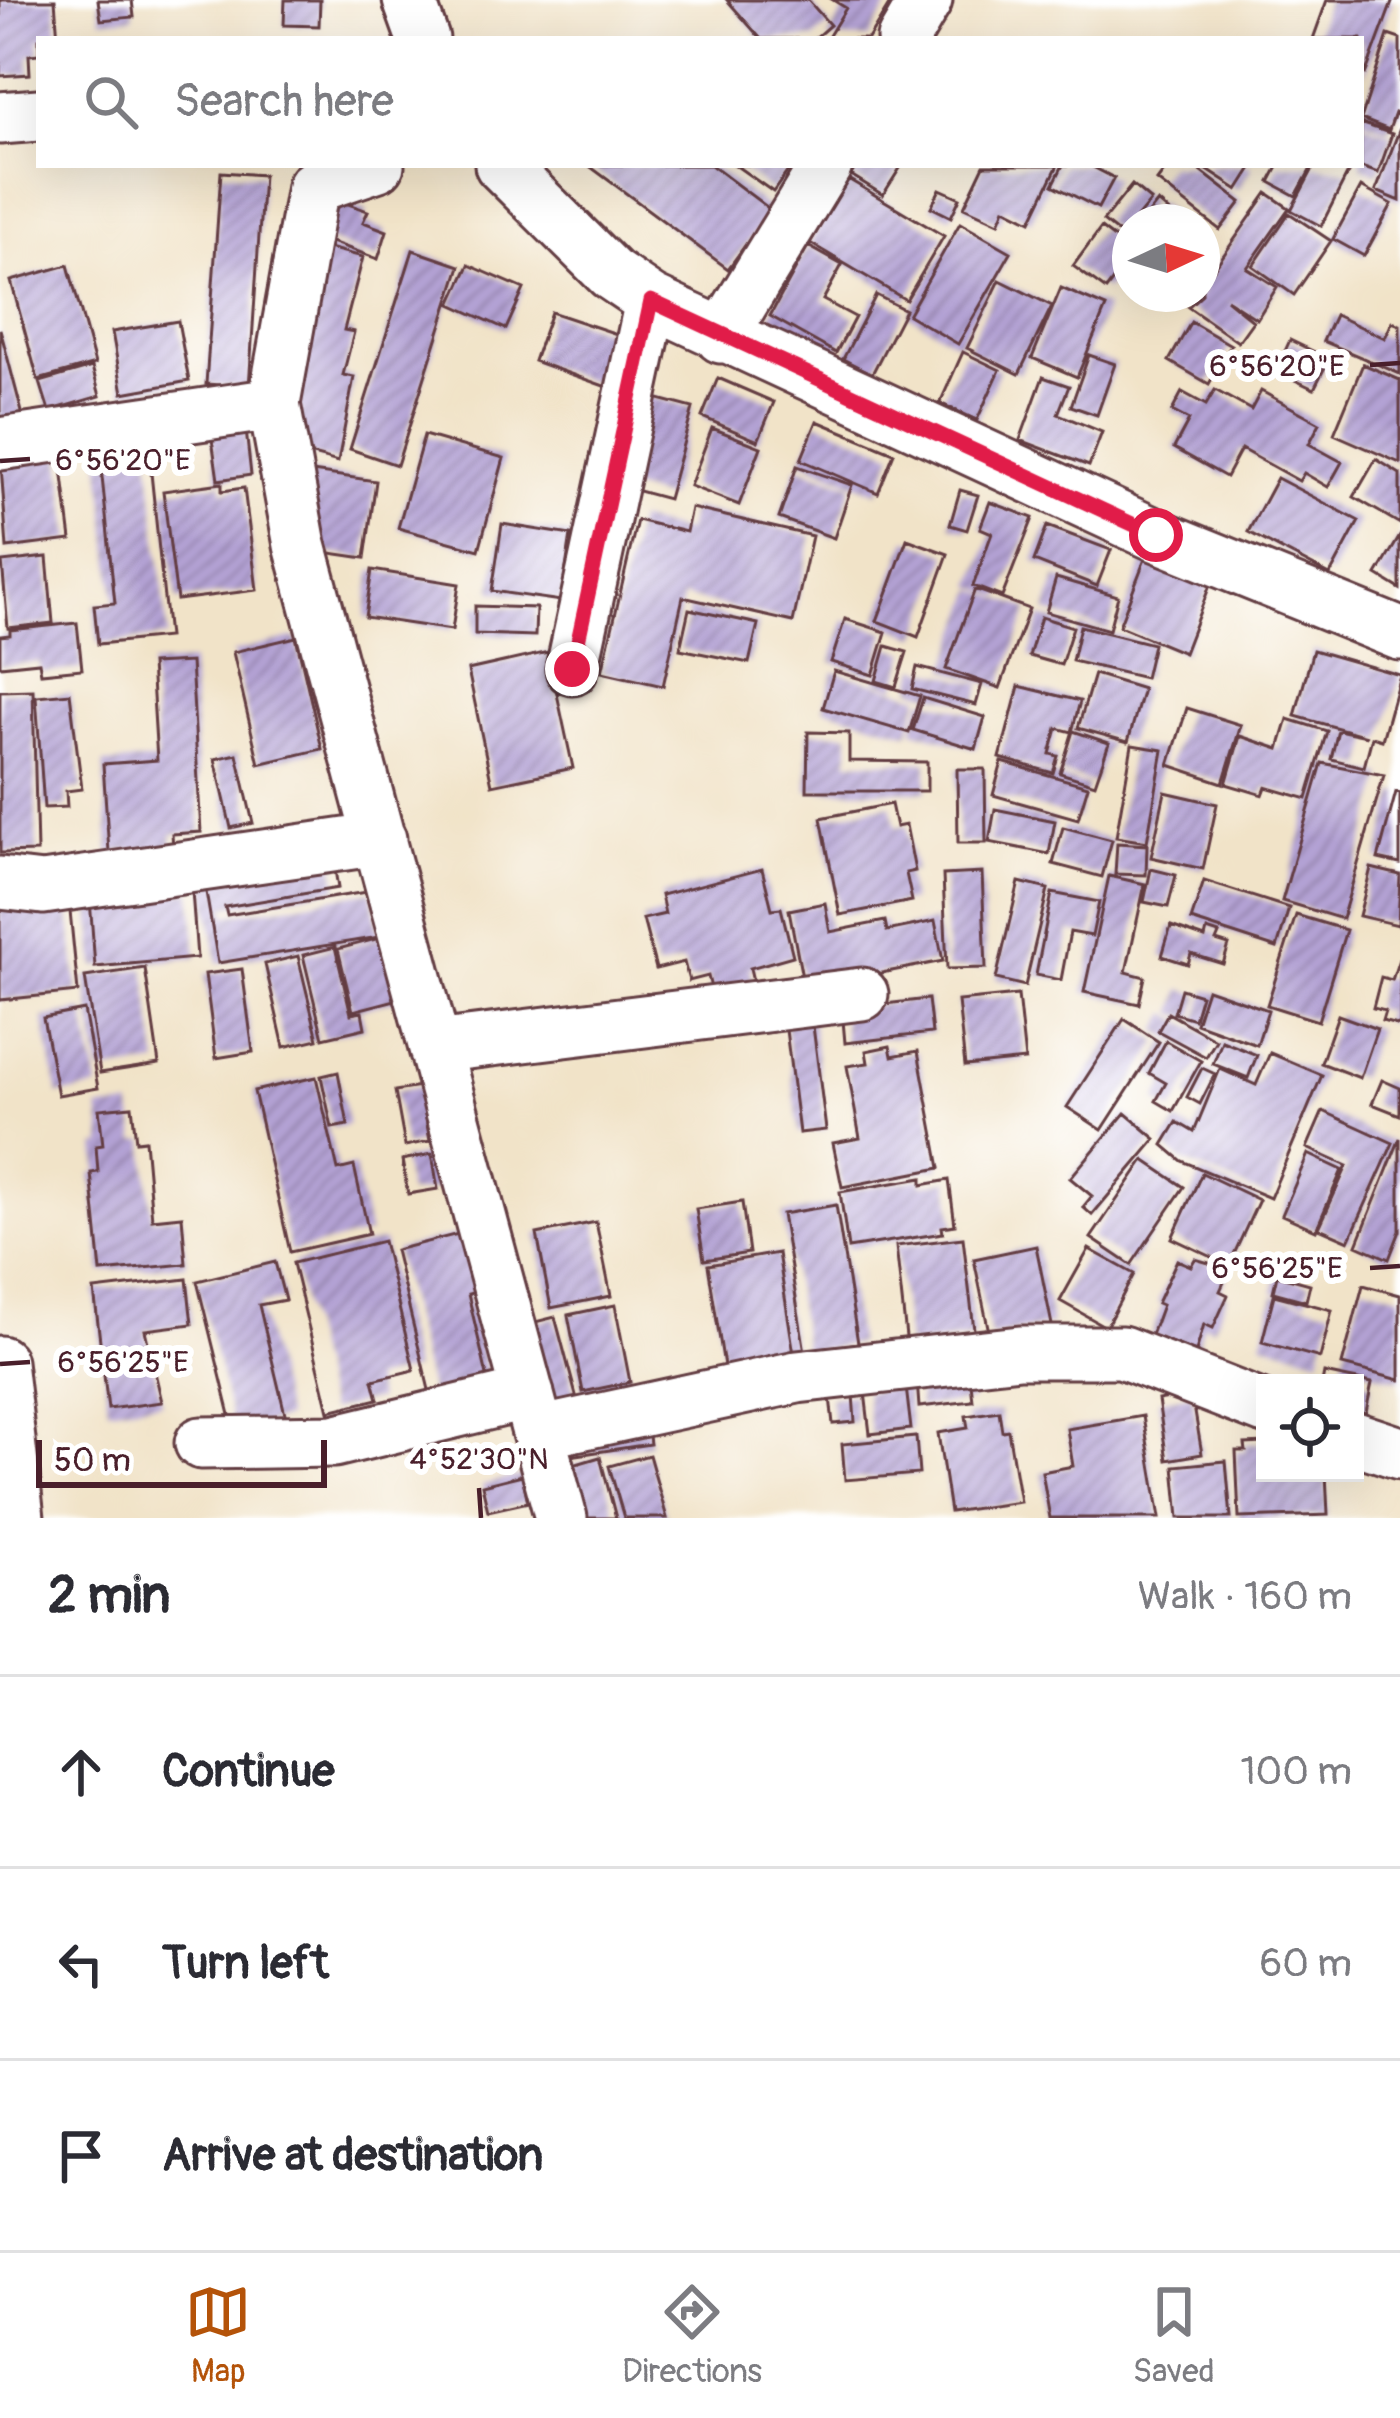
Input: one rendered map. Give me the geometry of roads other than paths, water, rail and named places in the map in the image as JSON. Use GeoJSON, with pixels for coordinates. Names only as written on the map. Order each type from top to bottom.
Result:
{"type":"FeatureCollection","features":[{"type":"Feature","properties":{"kind":"street"},"geometry":{"type":"LineString","coordinates":[[409,0],[422,36]]}},
{"type":"Feature","properties":{"kind":"street"},"geometry":{"type":"LineString","coordinates":[[905,36],[926,0]]}},
{"type":"Feature","properties":{"kind":"street"},"geometry":{"type":"LineString","coordinates":[[0,118],[36,115]]}},
{"type":"Feature","properties":{"kind":"street"},"geometry":{"type":"LineString","coordinates":[[369,168],[313,187],[274,404],[301,545],[561,1518]]}},
{"type":"Feature","properties":{"kind":"street"},"geometry":{"type":"LineString","coordinates":[[504,168],[611,274],[651,301],[1156,535],[1400,634]]}},
{"type":"Feature","properties":{"kind":"street"},"geometry":{"type":"LineString","coordinates":[[721,337],[824,168]]}},
{"type":"Feature","properties":{"kind":"street"},"geometry":{"type":"LineString","coordinates":[[572,669],[651,301]]}},
{"type":"Feature","properties":{"kind":"street"},"geometry":{"type":"LineString","coordinates":[[0,444],[274,404]]}},
{"type":"Feature","properties":{"kind":"street"},"geometry":{"type":"LineString","coordinates":[[0,883],[43,888],[380,839]]}},
{"type":"Feature","properties":{"kind":"street"},"geometry":{"type":"LineString","coordinates":[[435,1047],[862,994]]}},
{"type":"Feature","properties":{"kind":"street"},"geometry":{"type":"LineString","coordinates":[[201,1443],[334,1441],[796,1377],[1020,1352],[1122,1352],[1256,1404]]}},
{"type":"Feature","properties":{"kind":"street"},"geometry":{"type":"LineString","coordinates":[[0,1362],[11,1497]]}},
{"type":"Feature","properties":{"kind":"street"},"geometry":{"type":"LineString","coordinates":[[1364,1441],[1400,1453]]}}]}
